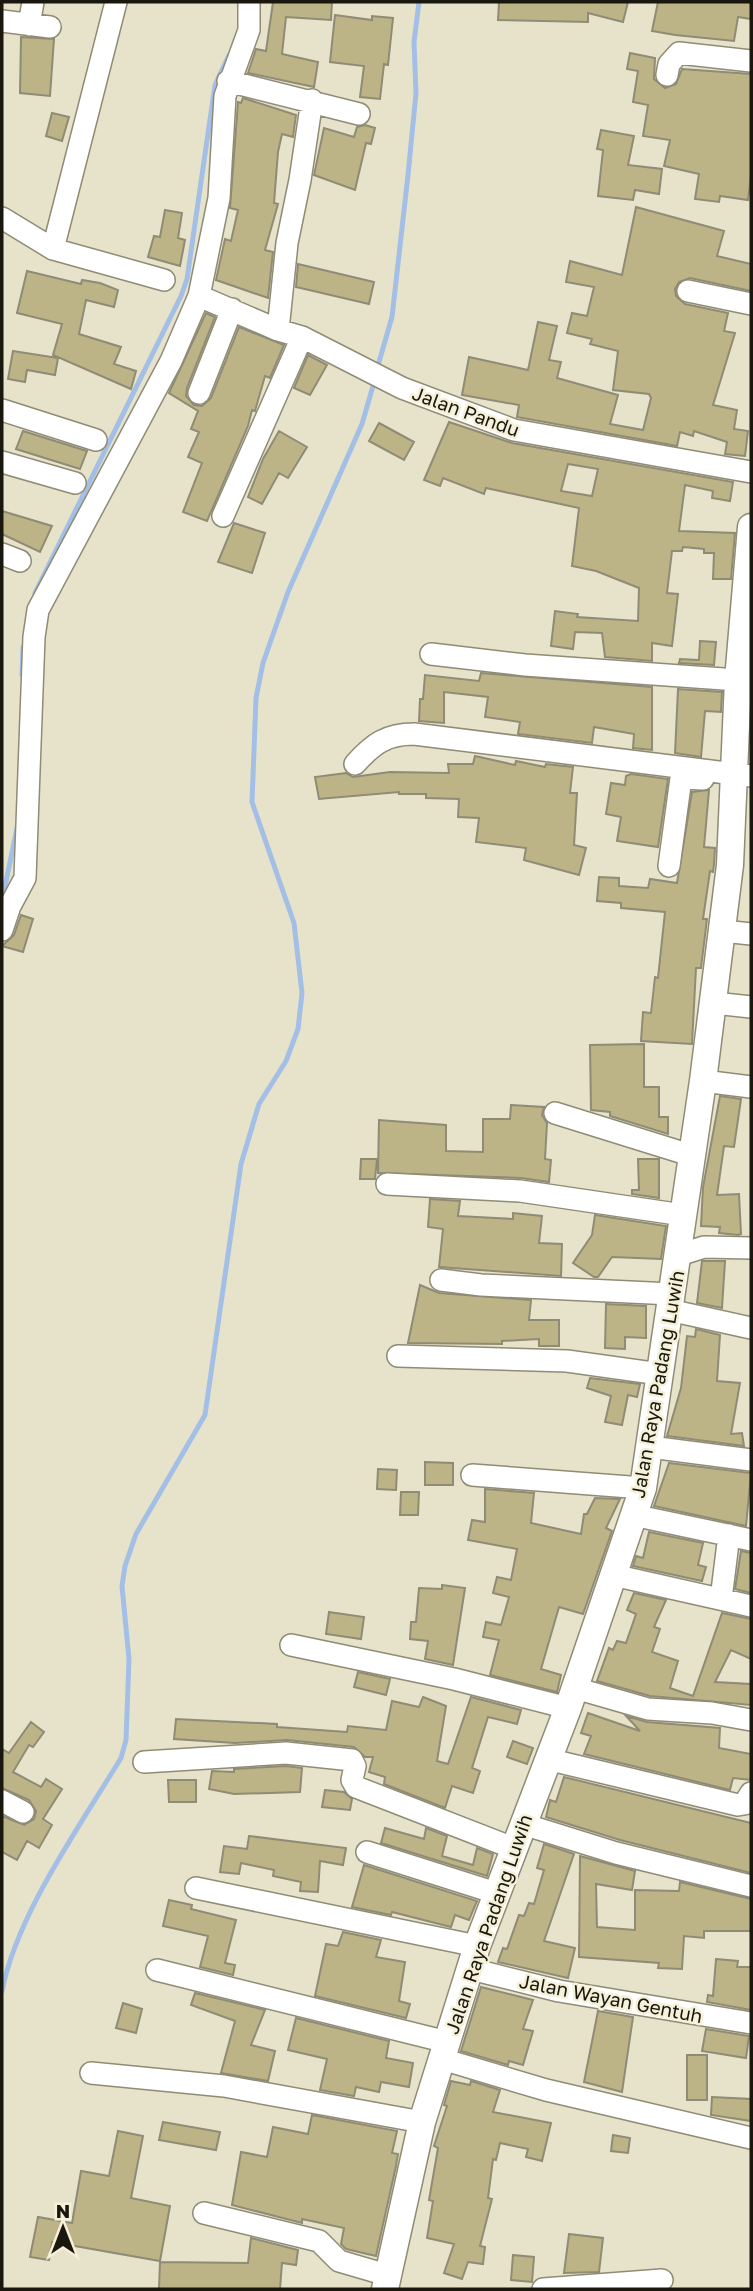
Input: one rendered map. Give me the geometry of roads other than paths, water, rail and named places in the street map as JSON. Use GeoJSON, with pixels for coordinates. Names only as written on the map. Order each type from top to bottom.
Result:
{"type":"FeatureCollection","features":[{"type":"Feature","properties":{"kind":"main road","name":"Jalan Raya Padang Luwih"},"geometry":{"type":"LineString","coordinates":[[386,2282],[422,2122],[444,2050],[496,1893],[571,1698],[643,1488],[679,1255],[690,1155],[723,931],[739,778],[738,680],[746,646],[751,527]]}},
{"type":"Feature","properties":{"kind":"street"},"geometry":{"type":"LineString","coordinates":[[2,21],[40,26],[33,2]]}},
{"type":"Feature","properties":{"kind":"street"},"geometry":{"type":"LineString","coordinates":[[52,249],[116,2]]}},
{"type":"Feature","properties":{"kind":"street"},"geometry":{"type":"LineString","coordinates":[[2,930],[26,871],[33,648],[38,610],[61,561],[165,372],[199,296],[219,198],[229,81],[249,30],[249,2]]}},
{"type":"Feature","properties":{"kind":"street"},"geometry":{"type":"LineString","coordinates":[[667,75],[670,64],[679,53],[751,61]]}},
{"type":"Feature","properties":{"kind":"street"},"geometry":{"type":"LineString","coordinates":[[229,81],[359,114]]}},
{"type":"Feature","properties":{"kind":"street"},"geometry":{"type":"LineString","coordinates":[[278,330],[287,243],[312,100]]}},
{"type":"Feature","properties":{"kind":"street"},"geometry":{"type":"LineString","coordinates":[[2,218],[52,249],[164,280]]}},
{"type":"Feature","properties":{"kind":"street"},"geometry":{"type":"LineString","coordinates":[[688,291],[751,304]]}},
{"type":"Feature","properties":{"kind":"street","name":"Jalan Pandu"},"geometry":{"type":"LineString","coordinates":[[199,296],[278,330],[302,337],[402,388],[514,430],[751,471]]}},
{"type":"Feature","properties":{"kind":"street"},"geometry":{"type":"LineString","coordinates":[[199,393],[232,309]]}},
{"type":"Feature","properties":{"kind":"street"},"geometry":{"type":"LineString","coordinates":[[223,516],[302,337]]}},
{"type":"Feature","properties":{"kind":"street"},"geometry":{"type":"LineString","coordinates":[[2,410],[96,440]]}},
{"type":"Feature","properties":{"kind":"street"},"geometry":{"type":"LineString","coordinates":[[2,462],[75,483]]}},
{"type":"Feature","properties":{"kind":"street"},"geometry":{"type":"LineString","coordinates":[[431,654],[532,666],[738,680]]}},
{"type":"Feature","properties":{"kind":"street"},"geometry":{"type":"LineString","coordinates":[[355,764],[374,744],[385,738],[414,734],[739,778]]}},
{"type":"Feature","properties":{"kind":"street"},"geometry":{"type":"LineString","coordinates":[[670,866],[681,779],[739,778]]}},
{"type":"Feature","properties":{"kind":"street"},"geometry":{"type":"LineString","coordinates":[[723,931],[751,934]]}},
{"type":"Feature","properties":{"kind":"street"},"geometry":{"type":"LineString","coordinates":[[714,1003],[751,1007]]}},
{"type":"Feature","properties":{"kind":"street"},"geometry":{"type":"LineString","coordinates":[[703,1081],[751,1087]]}},
{"type":"Feature","properties":{"kind":"street"},"geometry":{"type":"LineString","coordinates":[[555,1113],[690,1155]]}},
{"type":"Feature","properties":{"kind":"street"},"geometry":{"type":"LineString","coordinates":[[387,1184],[529,1192],[683,1216]]}},
{"type":"Feature","properties":{"kind":"street"},"geometry":{"type":"LineString","coordinates":[[679,1255],[704,1247],[751,1248]]}},
{"type":"Feature","properties":{"kind":"street"},"geometry":{"type":"LineString","coordinates":[[441,1280],[671,1302],[751,1328]]}},
{"type":"Feature","properties":{"kind":"street"},"geometry":{"type":"LineString","coordinates":[[398,1356],[567,1361],[660,1374]]}},
{"type":"Feature","properties":{"kind":"street"},"geometry":{"type":"LineString","coordinates":[[650,1447],[751,1460]]}},
{"type":"Feature","properties":{"kind":"street"},"geometry":{"type":"LineString","coordinates":[[472,1475],[643,1488]]}},
{"type":"Feature","properties":{"kind":"street"},"geometry":{"type":"LineString","coordinates":[[633,1516],[751,1540]]}},
{"type":"Feature","properties":{"kind":"street"},"geometry":{"type":"LineString","coordinates":[[721,1599],[729,1535]]}},
{"type":"Feature","properties":{"kind":"street"},"geometry":{"type":"LineString","coordinates":[[613,1575],[751,1606]]}},
{"type":"Feature","properties":{"kind":"street"},"geometry":{"type":"LineString","coordinates":[[291,1645],[454,1679],[648,1709],[712,1713],[751,1720]]}},
{"type":"Feature","properties":{"kind":"street"},"geometry":{"type":"LineString","coordinates":[[144,1762],[285,1753],[346,1758],[352,1760],[355,1766],[352,1780],[356,1787],[518,1836],[616,1853],[751,1886]]}},
{"type":"Feature","properties":{"kind":"street"},"geometry":{"type":"LineString","coordinates":[[547,1759],[738,1805],[744,1804],[751,1793]]}},
{"type":"Feature","properties":{"kind":"street"},"geometry":{"type":"LineString","coordinates":[[2,1801],[23,1812]]}},
{"type":"Feature","properties":{"kind":"street"},"geometry":{"type":"LineString","coordinates":[[367,1852],[496,1893]]}},
{"type":"Feature","properties":{"kind":"street","name":"Jalan Wayan Gentuh"},"geometry":{"type":"LineString","coordinates":[[195,1888],[474,1958],[559,1991],[751,2023]]}},
{"type":"Feature","properties":{"kind":"street"},"geometry":{"type":"LineString","coordinates":[[158,1970],[444,2050],[546,2090],[751,2138]]}},
{"type":"Feature","properties":{"kind":"street"},"geometry":{"type":"LineString","coordinates":[[91,2073],[224,2086],[422,2122]]}},
{"type":"Feature","properties":{"kind":"street"},"geometry":{"type":"LineString","coordinates":[[204,2213],[319,2241],[339,2261],[386,2282]]}},
{"type":"Feature","properties":{"kind":"street"},"geometry":{"type":"LineString","coordinates":[[543,2289],[662,2280]]}},
{"type":"Feature","properties":{"kind":"waterway"},"geometry":{"type":"LineString","coordinates":[[377,369],[392,317],[416,93],[414,42],[419,2]]}},
{"type":"Feature","properties":{"kind":"waterway"},"geometry":{"type":"LineString","coordinates":[[35,593],[181,296],[187,279],[215,85],[229,55]]}},
{"type":"Feature","properties":{"kind":"waterway"},"geometry":{"type":"LineString","coordinates":[[2,1991],[10,1962],[35,1901],[121,1758],[126,1740],[129,1659],[122,1586],[125,1566],[136,1534],[205,1415],[241,1164],[259,1104],[286,1061],[298,1029],[302,993],[294,923],[252,802],[256,698],[263,663],[288,592],[362,424],[375,379]]}},
{"type":"Feature","properties":{"kind":"waterway"},"geometry":{"type":"LineString","coordinates":[[22,675],[23,647]]}},
{"type":"Feature","properties":{"kind":"waterway"},"geometry":{"type":"LineString","coordinates":[[2,901],[17,828]]}}]}
